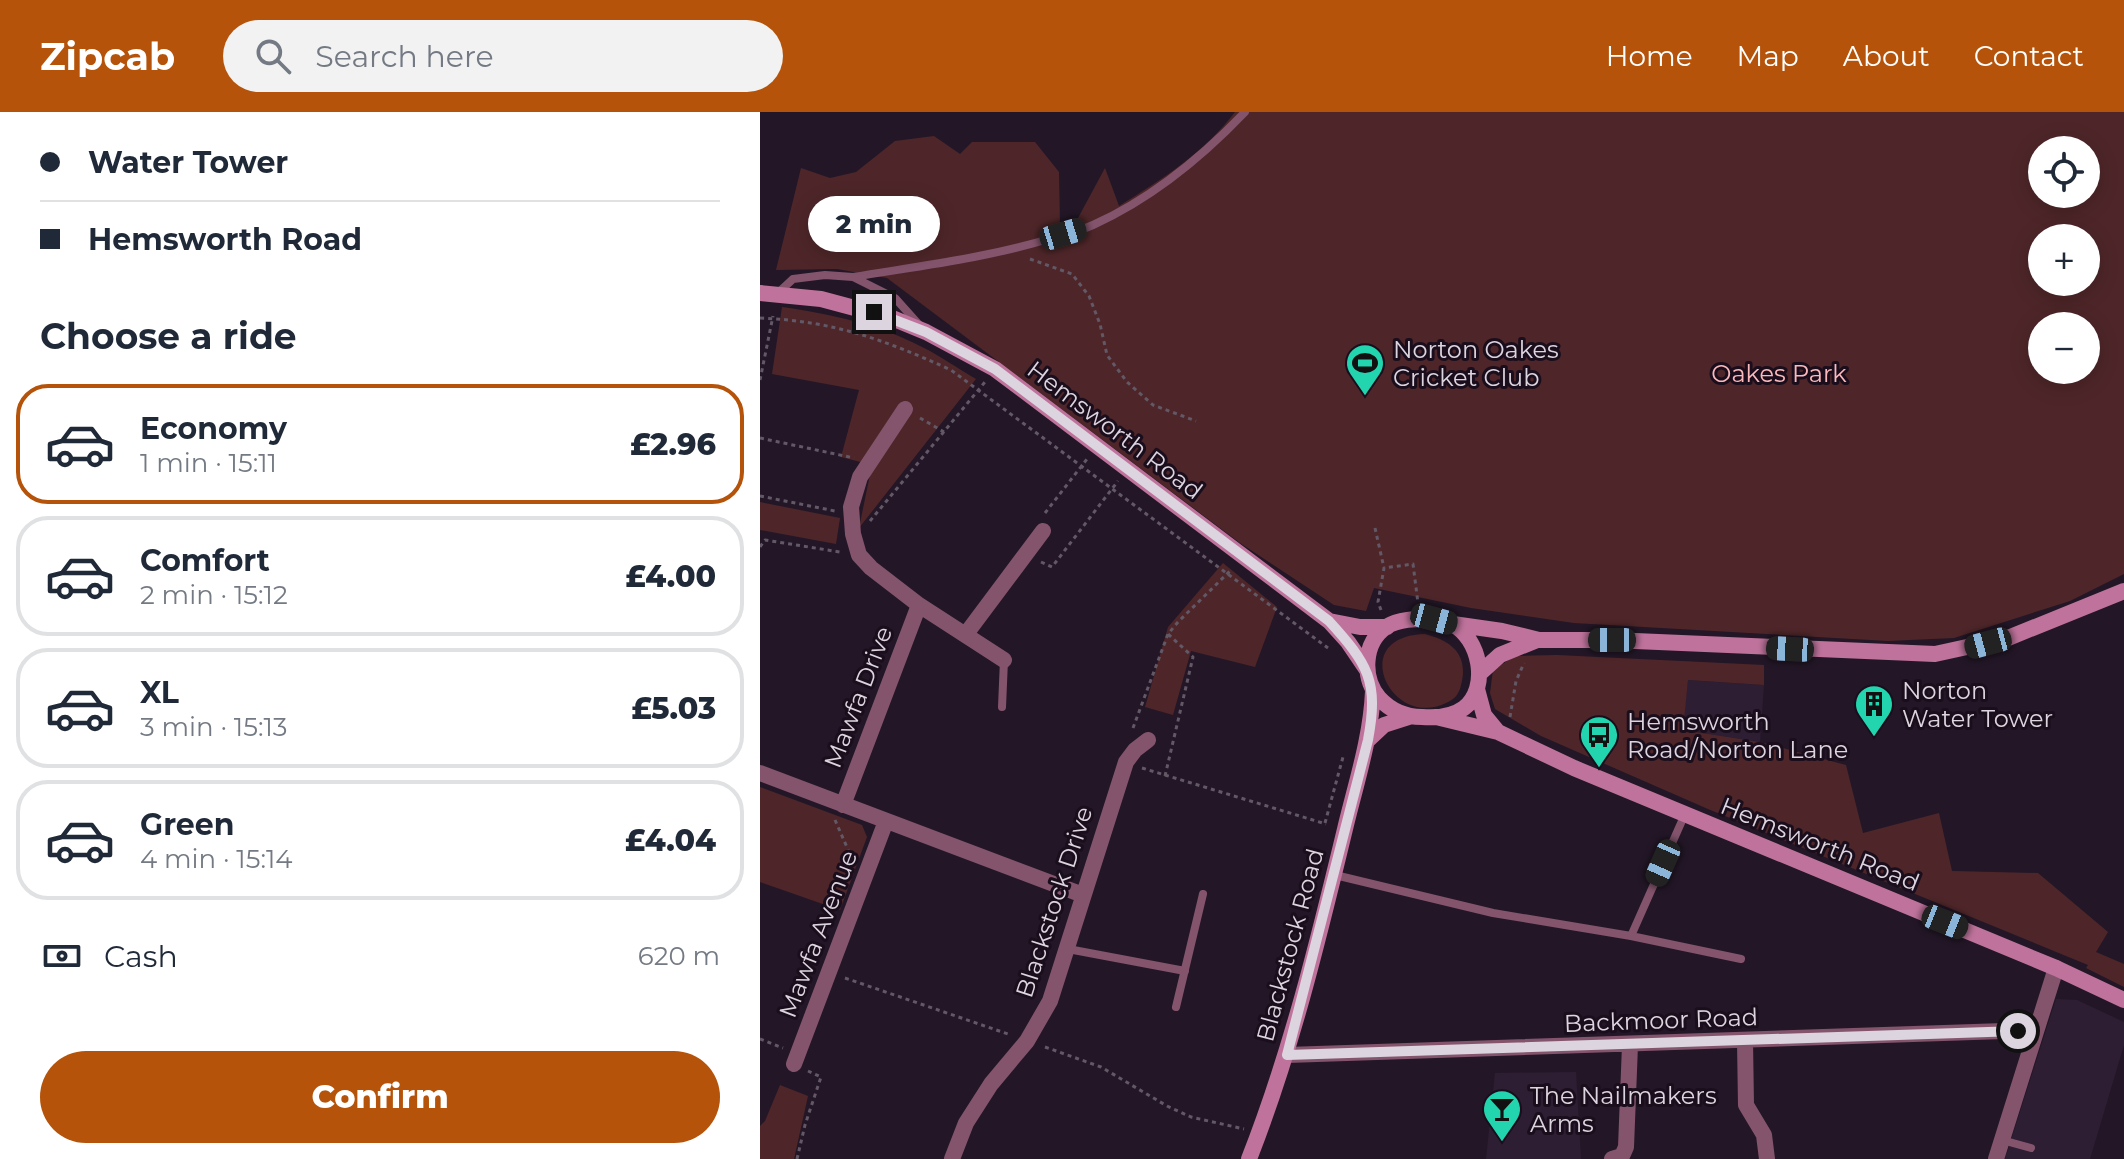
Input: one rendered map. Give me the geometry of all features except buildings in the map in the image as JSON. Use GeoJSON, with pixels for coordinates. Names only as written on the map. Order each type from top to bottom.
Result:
{"type":"FeatureCollection","features":[{"type":"Feature","properties":{"kind":"street","name":"Hemsworth Road"},"geometry":{"type":"LineString","coordinates":[[760,293],[778,293],[855,306],[924,331],[995,369],[1329,621],[1367,670]]}},
{"type":"Feature","properties":{"kind":"street"},"geometry":{"type":"LineString","coordinates":[[905,409],[860,477],[852,514],[857,548],[871,568],[919,605],[1004,660]]}},
{"type":"Feature","properties":{"kind":"street"},"geometry":{"type":"LineString","coordinates":[[966,634],[1043,531]]}},
{"type":"Feature","properties":{"kind":"street"},"geometry":{"type":"LineString","coordinates":[[1409,717],[1386,706],[1373,691],[1367,670],[1370,651],[1387,627],[1405,620],[1420,619],[1502,631],[1539,640],[1612,640],[1935,654],[2008,638],[2124,591]]}},
{"type":"Feature","properties":{"kind":"street","name":"Mawfa Drive"},"geometry":{"type":"LineString","coordinates":[[843,805],[919,605]]}},
{"type":"Feature","properties":{"kind":"street","name":"Hemsworth Road"},"geometry":{"type":"LineString","coordinates":[[1329,621],[1360,627],[1387,627]]}},
{"type":"Feature","properties":{"kind":"street"},"geometry":{"type":"LineString","coordinates":[[1453,624],[1473,647],[1484,715],[1506,736]]}},
{"type":"Feature","properties":{"kind":"street"},"geometry":{"type":"LineString","coordinates":[[1368,740],[1384,725],[1409,717],[1436,717],[1465,707],[1478,682],[1500,655],[1539,640]]}},
{"type":"Feature","properties":{"kind":"street","name":"Blackstock Road"},"geometry":{"type":"LineString","coordinates":[[1249,1159],[1287,1055],[1335,875],[1368,740],[1373,691]]}},
{"type":"Feature","properties":{"kind":"street","name":"Hemsworth Road"},"geometry":{"type":"LineString","coordinates":[[1436,717],[1506,736],[1574,768],[2056,968],[2124,1000]]}},
{"type":"Feature","properties":{"kind":"street","name":"Blackstock Drive"},"geometry":{"type":"LineString","coordinates":[[952,1159],[966,1123],[991,1084],[1027,1041],[1050,1001],[1126,762],[1148,740]]}},
{"type":"Feature","properties":{"kind":"street"},"geometry":{"type":"LineString","coordinates":[[760,773],[1083,895]]}},
{"type":"Feature","properties":{"kind":"street","name":"Mawfa Avenue"},"geometry":{"type":"LineString","coordinates":[[795,1059],[886,821]]}},
{"type":"Feature","properties":{"kind":"street"},"geometry":{"type":"LineString","coordinates":[[1996,1159],[2028,1073],[2036,1030],[2056,968]]}},
{"type":"Feature","properties":{"kind":"street","name":"Backmoor Road"},"geometry":{"type":"LineString","coordinates":[[1287,1055],[2036,1030]]}},
{"type":"Feature","properties":{"kind":"street"},"geometry":{"type":"LineString","coordinates":[[1745,1041],[1746,1105],[1764,1135],[1767,1159]]}},
{"type":"Feature","properties":{"kind":"street"},"geometry":{"type":"LineString","coordinates":[[1612,1159],[1622,1156],[1626,1147],[1630,1045]]}},
{"type":"Feature","properties":{"kind":"lane"},"geometry":{"type":"LineString","coordinates":[[778,293],[793,279],[825,275],[853,277],[1008,252],[1091,226],[1177,175],[1245,112]]}},
{"type":"Feature","properties":{"kind":"lane"},"geometry":{"type":"LineString","coordinates":[[853,277],[895,298],[924,331]]}},
{"type":"Feature","properties":{"kind":"lane"},"geometry":{"type":"LineString","coordinates":[[1002,707],[1004,660]]}},
{"type":"Feature","properties":{"kind":"lane"},"geometry":{"type":"LineString","coordinates":[[1631,936],[1685,814]]}},
{"type":"Feature","properties":{"kind":"lane"},"geometry":{"type":"LineString","coordinates":[[1335,875],[1493,913],[1631,936],[1741,959]]}},
{"type":"Feature","properties":{"kind":"lane"},"geometry":{"type":"LineString","coordinates":[[1176,1007],[1203,894]]}},
{"type":"Feature","properties":{"kind":"lane"},"geometry":{"type":"LineString","coordinates":[[1068,949],[1185,971]]}},
{"type":"Feature","properties":{"kind":"lane"},"geometry":{"type":"LineString","coordinates":[[2002,1140],[2031,1148]]}},
{"type":"Feature","properties":{"kind":"path"},"geometry":{"type":"LineString","coordinates":[[1008,252],[1072,274],[1089,296],[1107,355],[1127,382],[1153,405],[1196,421]]}},
{"type":"Feature","properties":{"kind":"path"},"geometry":{"type":"LineString","coordinates":[[760,380],[778,293]]}},
{"type":"Feature","properties":{"kind":"path"},"geometry":{"type":"LineString","coordinates":[[760,318],[854,330],[892,343],[951,370],[1339,655]]}},
{"type":"Feature","properties":{"kind":"path"},"geometry":{"type":"LineString","coordinates":[[760,547],[763,540],[857,548],[995,369]]}},
{"type":"Feature","properties":{"kind":"path"},"geometry":{"type":"LineString","coordinates":[[905,409],[944,432]]}},
{"type":"Feature","properties":{"kind":"path"},"geometry":{"type":"LineString","coordinates":[[760,438],[870,461]]}},
{"type":"Feature","properties":{"kind":"path"},"geometry":{"type":"LineString","coordinates":[[1043,531],[1041,517],[1097,447]]}},
{"type":"Feature","properties":{"kind":"path"},"geometry":{"type":"LineString","coordinates":[[1025,555],[1052,567],[1127,469]]}},
{"type":"Feature","properties":{"kind":"path"},"geometry":{"type":"LineString","coordinates":[[760,496],[852,514]]}},
{"type":"Feature","properties":{"kind":"path"},"geometry":{"type":"LineString","coordinates":[[1375,528],[1384,568],[1378,602],[1387,627]]}},
{"type":"Feature","properties":{"kind":"path"},"geometry":{"type":"LineString","coordinates":[[1131,733],[1168,634],[1243,558]]}},
{"type":"Feature","properties":{"kind":"path"},"geometry":{"type":"LineString","coordinates":[[1384,568],[1413,564],[1420,619]]}},
{"type":"Feature","properties":{"kind":"path"},"geometry":{"type":"LineString","coordinates":[[1165,776],[1193,657],[1168,634]]}},
{"type":"Feature","properties":{"kind":"path"},"geometry":{"type":"LineString","coordinates":[[1506,736],[1516,681],[1539,640]]}},
{"type":"Feature","properties":{"kind":"path"},"geometry":{"type":"LineString","coordinates":[[1325,823],[1345,751]]}},
{"type":"Feature","properties":{"kind":"path"},"geometry":{"type":"LineString","coordinates":[[1126,762],[1345,829]]}},
{"type":"Feature","properties":{"kind":"path"},"geometry":{"type":"LineString","coordinates":[[825,799],[863,882]]}},
{"type":"Feature","properties":{"kind":"path"},"geometry":{"type":"LineString","coordinates":[[830,973],[1101,1067],[1191,1117],[1260,1132]]}},
{"type":"Feature","properties":{"kind":"path"},"geometry":{"type":"LineString","coordinates":[[760,1039],[821,1077],[797,1159]]}},
{"type":"Feature","properties":{"kind":"shaded area"},"geometry":{"type":"Polygon","coordinates":[[[1688,680],[1764,685],[1760,742],[1682,730],[1688,680]]]}},
{"type":"Feature","properties":{"kind":"shaded area"},"geometry":{"type":"Polygon","coordinates":[[[2056,999],[2077,1000],[2124,1022],[2124,1045],[2090,1159],[2005,1159],[2056,999]]]}},
{"type":"Feature","properties":{"kind":"shaded area"},"geometry":{"type":"Polygon","coordinates":[[[1576,1072],[1581,1159],[1486,1159],[1495,1073],[1576,1072]]]}},
{"type":"Feature","properties":{"kind":"green space","name":"Oakes Park"},"geometry":{"type":"Polygon","coordinates":[[[1235,112],[2124,112],[2124,574],[2070,601],[1954,638],[1888,641],[1574,623],[1471,608],[1374,588],[1366,611],[1334,605],[1240,543],[887,278],[837,269],[776,270],[801,168],[830,178],[856,172],[895,141],[934,136],[960,154],[972,142],[1035,142],[1059,172],[1060,225],[1078,218],[1105,168],[1119,206],[1182,164],[1210,140],[1235,112]]]}},
{"type":"Feature","properties":{"kind":"green space"},"geometry":{"type":"Polygon","coordinates":[[[782,307],[836,317],[888,332],[929,351],[976,379],[859,528],[872,465],[841,457],[859,390],[772,374],[782,307]]]}},
{"type":"Feature","properties":{"kind":"green space"},"geometry":{"type":"Polygon","coordinates":[[[760,502],[840,518],[836,544],[760,530],[760,502]]]}},
{"type":"Feature","properties":{"kind":"green space"},"geometry":{"type":"Polygon","coordinates":[[[1223,563],[1277,607],[1255,667],[1191,651],[1173,715],[1145,707],[1168,627],[1223,563]]]}},
{"type":"Feature","properties":{"kind":"green space"},"geometry":{"type":"Polygon","coordinates":[[[1425,634],[1450,645],[1463,665],[1458,694],[1446,703],[1426,708],[1408,704],[1394,694],[1385,679],[1382,664],[1387,649],[1401,639],[1425,634]]]}},
{"type":"Feature","properties":{"kind":"green space"},"geometry":{"type":"Polygon","coordinates":[[[1557,655],[1764,665],[1764,685],[1688,680],[1683,730],[1760,742],[1846,765],[1863,833],[1939,813],[1952,871],[2038,873],[2108,932],[2096,952],[2124,964],[2124,987],[2086,968],[2088,965],[1708,809],[1541,736],[1495,709],[1490,693],[1493,670],[1515,656],[1557,655]]]}},
{"type":"Feature","properties":{"kind":"green space"},"geometry":{"type":"Polygon","coordinates":[[[760,787],[862,825],[867,837],[840,910],[760,882],[760,787]]]}},
{"type":"Feature","properties":{"kind":"green space"},"geometry":{"type":"Polygon","coordinates":[[[780,1085],[808,1096],[794,1159],[760,1159],[760,1126],[780,1085]]]}},
{"type":"Feature","properties":{"kind":"place","name":"Norton Oakes Cricket Club"},"geometry":{"type":"Point","coordinates":[1365,397]}},
{"type":"Feature","properties":{"kind":"place","name":"Norton Water Tower"},"geometry":{"type":"Point","coordinates":[1874,738]}},
{"type":"Feature","properties":{"kind":"place","name":"Hemsworth Road/Norton Lane"},"geometry":{"type":"Point","coordinates":[1599,769]}},
{"type":"Feature","properties":{"kind":"place","name":"The Nailmakers Arms"},"geometry":{"type":"Point","coordinates":[1502,1143]}},
{"type":"Feature","properties":{"kind":"route"},"geometry":{"type":"LineString","coordinates":[[874,312],[926,332],[995,369],[1329,621],[1367,670],[1373,691],[1368,740],[1287,1055],[2018,1031]]}}]}
